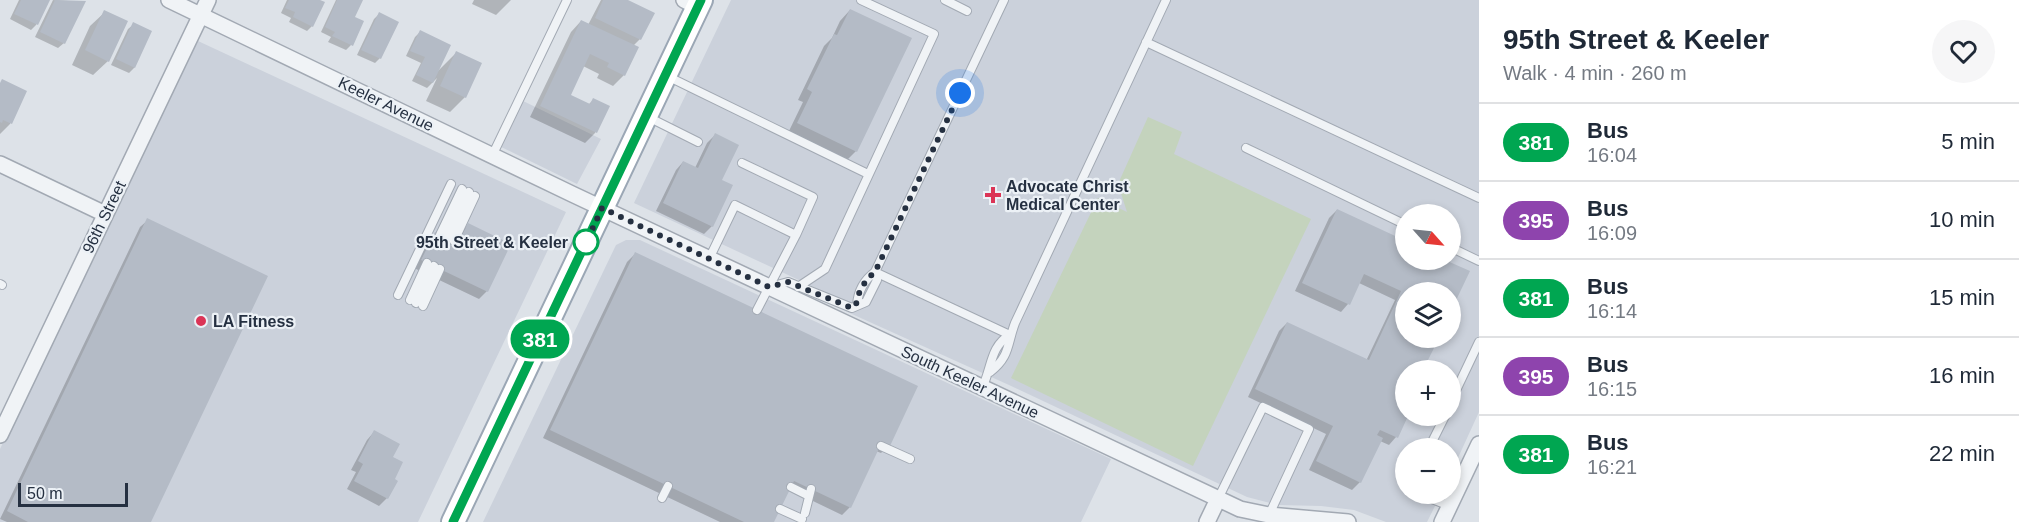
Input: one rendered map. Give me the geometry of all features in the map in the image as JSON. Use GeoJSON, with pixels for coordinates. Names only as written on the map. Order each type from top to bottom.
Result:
{"type":"FeatureCollection","features":[{"type":"Feature","properties":{"kind":"main road"},"geometry":{"type":"LineString","coordinates":[[453,522],[646,117],[695,2]]}},
{"type":"Feature","properties":{"kind":"street","name":"Keeler Avenue"},"geometry":{"type":"LineString","coordinates":[[169,0],[602,208]]}},
{"type":"Feature","properties":{"kind":"street","name":"96th Street"},"geometry":{"type":"LineString","coordinates":[[0,435],[5,411],[105,214],[208,0]]}},
{"type":"Feature","properties":{"kind":"street"},"geometry":{"type":"LineString","coordinates":[[0,164],[105,214]]}},
{"type":"Feature","properties":{"kind":"street","name":"South Keeler Avenue"},"geometry":{"type":"LineString","coordinates":[[602,208],[1240,510],[1348,522]]}},
{"type":"Feature","properties":{"kind":"street"},"geometry":{"type":"LineString","coordinates":[[1442,522],[1479,444]]}},
{"type":"Feature","properties":{"kind":"street"},"geometry":{"type":"LineString","coordinates":[[1208,522],[1218,499]]}},
{"type":"Feature","properties":{"kind":"lane"},"geometry":{"type":"LineString","coordinates":[[492,156],[567,0]]}},
{"type":"Feature","properties":{"kind":"lane"},"geometry":{"type":"LineString","coordinates":[[798,287],[825,269],[934,34],[861,0]]}},
{"type":"Feature","properties":{"kind":"lane"},"geometry":{"type":"LineString","coordinates":[[945,0],[967,11]]}},
{"type":"Feature","properties":{"kind":"lane"},"geometry":{"type":"LineString","coordinates":[[769,287],[788,282],[852,308],[856,305],[867,278],[875,272],[1004,0]]}},
{"type":"Feature","properties":{"kind":"lane"},"geometry":{"type":"LineString","coordinates":[[982,387],[990,372],[991,361],[1001,340],[1010,335],[1166,0]]}},
{"type":"Feature","properties":{"kind":"lane"},"geometry":{"type":"LineString","coordinates":[[1146,42],[1479,198]]}},
{"type":"Feature","properties":{"kind":"lane"},"geometry":{"type":"LineString","coordinates":[[665,75],[868,174]]}},
{"type":"Feature","properties":{"kind":"lane"},"geometry":{"type":"LineString","coordinates":[[646,117],[698,142]]}},
{"type":"Feature","properties":{"kind":"lane"},"geometry":{"type":"LineString","coordinates":[[1246,148],[1395,220]]}},
{"type":"Feature","properties":{"kind":"lane"},"geometry":{"type":"LineString","coordinates":[[742,163],[813,197],[757,310]]}},
{"type":"Feature","properties":{"kind":"lane"},"geometry":{"type":"LineString","coordinates":[[398,295],[451,184]]}},
{"type":"Feature","properties":{"kind":"lane"},"geometry":{"type":"LineString","coordinates":[[447,238],[468,192],[447,238]]}},
{"type":"Feature","properties":{"kind":"lane"},"geometry":{"type":"LineString","coordinates":[[709,259],[735,206],[796,235]]}},
{"type":"Feature","properties":{"kind":"lane"},"geometry":{"type":"LineString","coordinates":[[1461,252],[1479,261]]}},
{"type":"Feature","properties":{"kind":"lane"},"geometry":{"type":"LineString","coordinates":[[416,303],[434,266],[416,303]]}},
{"type":"Feature","properties":{"kind":"lane"},"geometry":{"type":"LineString","coordinates":[[875,272],[1010,335]]}},
{"type":"Feature","properties":{"kind":"lane"},"geometry":{"type":"LineString","coordinates":[[1461,380],[1479,342]]}},
{"type":"Feature","properties":{"kind":"lane"},"geometry":{"type":"LineString","coordinates":[[1218,499],[1263,407],[1309,429],[1269,515]]}},
{"type":"Feature","properties":{"kind":"lane"},"geometry":{"type":"LineString","coordinates":[[880,446],[910,459]]}},
{"type":"Feature","properties":{"kind":"lane"},"geometry":{"type":"LineString","coordinates":[[662,498],[668,486]]}},
{"type":"Feature","properties":{"kind":"lane"},"geometry":{"type":"LineString","coordinates":[[780,509],[804,516],[810,493],[790,487]]}},
{"type":"Feature","properties":{"kind":"lane"},"geometry":{"type":"LineString","coordinates":[[1445,504],[1450,506]]}},
{"type":"Feature","properties":{"kind":"shaded area"},"geometry":{"type":"Polygon","coordinates":[[[731,0],[1479,0],[1479,412],[1461,451],[1461,438],[1395,438],[1395,504],[1436,504],[1427,522],[1386,522],[1354,510],[1321,506],[1278,505],[1247,497],[832,305],[835,297],[634,203],[731,0]]]}},
{"type":"Feature","properties":{"kind":"shaded area"},"geometry":{"type":"Polygon","coordinates":[[[198,41],[566,212],[418,522],[0,522],[0,449],[198,41]]]}},
{"type":"Feature","properties":{"kind":"shaded area"},"geometry":{"type":"Polygon","coordinates":[[[519,99],[601,139],[577,184],[497,145],[519,99]]]}},
{"type":"Feature","properties":{"kind":"shaded area"},"geometry":{"type":"Polygon","coordinates":[[[626,240],[640,240],[1111,459],[1081,522],[483,522],[616,245],[626,240]]]}},
{"type":"Feature","properties":{"kind":"green space"},"geometry":{"type":"Polygon","coordinates":[[[1148,117],[1182,132],[1174,154],[1311,219],[1193,466],[1011,378],[1098,198],[1127,212],[1118,184],[1148,117]]]}},
{"type":"Feature","properties":{"kind":"building"},"geometry":{"type":"Polygon","coordinates":[[[21,0],[50,0],[38,25],[14,14],[21,0]]]}},
{"type":"Feature","properties":{"kind":"building"},"geometry":{"type":"Polygon","coordinates":[[[55,0],[86,1],[65,44],[40,32],[55,0]]]}},
{"type":"Feature","properties":{"kind":"building"},"geometry":{"type":"Polygon","coordinates":[[[289,0],[325,2],[313,27],[293,17],[295,12],[285,8],[289,0]]]}},
{"type":"Feature","properties":{"kind":"building"},"geometry":{"type":"Polygon","coordinates":[[[337,0],[363,0],[355,17],[364,21],[353,46],[332,36],[335,32],[325,27],[337,0]]]}},
{"type":"Feature","properties":{"kind":"building"},"geometry":{"type":"Polygon","coordinates":[[[603,0],[628,0],[655,13],[641,40],[595,18],[603,0]]]}},
{"type":"Feature","properties":{"kind":"building"},"geometry":{"type":"Polygon","coordinates":[[[850,9],[912,38],[857,152],[797,123],[812,92],[807,89],[834,34],[837,35],[850,9]]]}},
{"type":"Feature","properties":{"kind":"building"},"geometry":{"type":"Polygon","coordinates":[[[104,10],[128,21],[109,62],[85,50],[104,10]]]}},
{"type":"Feature","properties":{"kind":"building"},"geometry":{"type":"Polygon","coordinates":[[[379,12],[399,22],[381,59],[361,50],[379,12]]]}},
{"type":"Feature","properties":{"kind":"building"},"geometry":{"type":"Polygon","coordinates":[[[581,20],[639,47],[625,76],[607,67],[609,63],[590,54],[571,95],[590,104],[593,98],[610,106],[597,133],[540,106],[581,20]]]}},
{"type":"Feature","properties":{"kind":"building"},"geometry":{"type":"Polygon","coordinates":[[[133,22],[152,31],[135,68],[116,59],[133,22]]]}},
{"type":"Feature","properties":{"kind":"building"},"geometry":{"type":"Polygon","coordinates":[[[420,30],[451,45],[433,83],[416,75],[425,57],[410,51],[420,30]]]}},
{"type":"Feature","properties":{"kind":"building"},"geometry":{"type":"Polygon","coordinates":[[[456,51],[482,63],[466,98],[440,86],[456,51]]]}},
{"type":"Feature","properties":{"kind":"building"},"geometry":{"type":"Polygon","coordinates":[[[2,79],[27,91],[12,124],[3,120],[2,123],[0,122],[0,83],[2,79]]]}},
{"type":"Feature","properties":{"kind":"building"},"geometry":{"type":"Polygon","coordinates":[[[715,133],[739,145],[722,180],[733,185],[713,227],[663,203],[683,161],[698,168],[715,133]]]}},
{"type":"Feature","properties":{"kind":"building"},"geometry":{"type":"Polygon","coordinates":[[[1337,209],[1395,236],[1395,270],[1461,270],[1461,267],[1470,271],[1461,290],[1461,282],[1395,282],[1395,288],[1364,274],[1350,305],[1302,283],[1337,209]]]}},
{"type":"Feature","properties":{"kind":"building"},"geometry":{"type":"Polygon","coordinates":[[[147,218],[268,276],[151,522],[28,522],[7,511],[147,218]]]}},
{"type":"Feature","properties":{"kind":"building"},"geometry":{"type":"Polygon","coordinates":[[[468,223],[511,244],[488,292],[421,260],[435,232],[458,243],[468,223]]]}},
{"type":"Feature","properties":{"kind":"building"},"geometry":{"type":"Polygon","coordinates":[[[635,252],[918,386],[890,446],[882,442],[851,508],[794,481],[774,522],[744,522],[550,430],[635,252]]]}},
{"type":"Feature","properties":{"kind":"building"},"geometry":{"type":"Polygon","coordinates":[[[1395,304],[1395,348],[1434,348],[1428,360],[1395,360],[1395,426],[1403,426],[1398,438],[1380,430],[1377,435],[1383,438],[1361,483],[1316,461],[1333,426],[1255,389],[1287,322],[1369,360],[1395,304]]]}},
{"type":"Feature","properties":{"kind":"building"},"geometry":{"type":"Polygon","coordinates":[[[374,430],[400,444],[393,457],[403,462],[395,479],[398,481],[388,499],[354,481],[363,464],[358,461],[374,430]]]}},
{"type":"Feature","properties":{"kind":"bus line","name":"381"},"geometry":{"type":"LineString","coordinates":[[453,522],[701,0]]}},
{"type":"Feature","properties":{"kind":"place","name":"Advocate Christ Medical Center"},"geometry":{"type":"Point","coordinates":[993,195]}},
{"type":"Feature","properties":{"kind":"place","name":"95th Street & Keeler"},"geometry":{"type":"Point","coordinates":[586,242]}},
{"type":"Feature","properties":{"kind":"place","name":"LA Fitness"},"geometry":{"type":"Point","coordinates":[201,321]}},
{"type":"Feature","properties":{"kind":"route"},"geometry":{"type":"LineString","coordinates":[[586,242],[585,245],[602,208],[769,287],[788,282],[852,308],[856,305],[867,278],[875,272],[960,93]]}}]}
